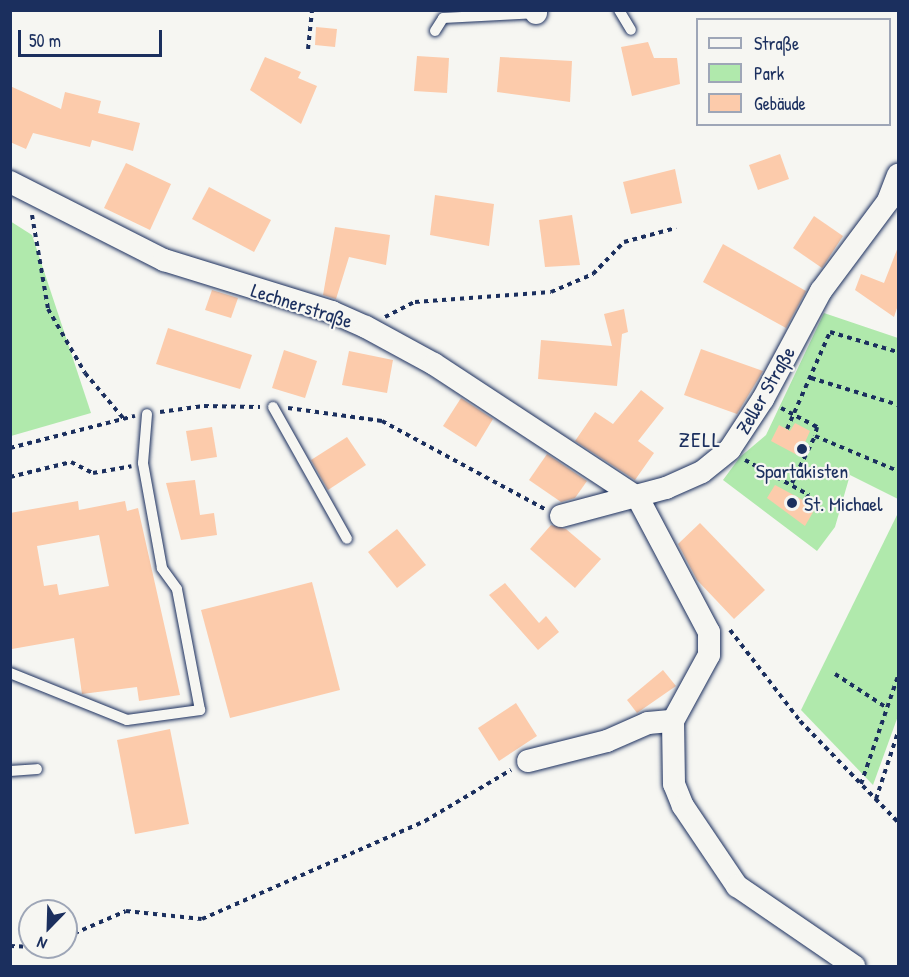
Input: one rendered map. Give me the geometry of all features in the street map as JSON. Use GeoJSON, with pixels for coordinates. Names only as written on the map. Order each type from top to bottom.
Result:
{"type":"FeatureCollection","features":[{"type":"Feature","properties":{"kind":"street","name":"Zeller Straße"},"geometry":{"type":"LineString","coordinates":[[561,516],[638,498],[702,472],[730,449],[763,399],[821,291],[888,201],[898,175]]}},
{"type":"Feature","properties":{"kind":"street","name":"Lechnerstraße"},"geometry":{"type":"LineString","coordinates":[[10,182],[164,260],[332,312],[375,332],[434,364],[638,498]]}},
{"type":"Feature","properties":{"kind":"street"},"geometry":{"type":"LineString","coordinates":[[638,498],[709,632],[709,655],[673,721],[674,784],[703,839],[737,886],[854,966]]}},
{"type":"Feature","properties":{"kind":"street"},"geometry":{"type":"LineString","coordinates":[[528,761],[607,741],[648,723],[673,721]]}},
{"type":"Feature","properties":{"kind":"lane"},"geometry":{"type":"LineString","coordinates":[[619,10],[631,30]]}},
{"type":"Feature","properties":{"kind":"lane"},"geometry":{"type":"LineString","coordinates":[[435,32],[443,18],[540,11]]}},
{"type":"Feature","properties":{"kind":"lane"},"geometry":{"type":"LineString","coordinates":[[273,407],[347,539]]}},
{"type":"Feature","properties":{"kind":"lane"},"geometry":{"type":"LineString","coordinates":[[10,673],[128,720],[200,711],[177,589],[162,568],[143,463],[147,414]]}},
{"type":"Feature","properties":{"kind":"lane"},"geometry":{"type":"LineString","coordinates":[[10,771],[37,769]]}},
{"type":"Feature","properties":{"kind":"path"},"geometry":{"type":"LineString","coordinates":[[308,48],[312,10]]}},
{"type":"Feature","properties":{"kind":"path"},"geometry":{"type":"LineString","coordinates":[[31,193],[33,232],[48,309],[85,373],[123,418]]}},
{"type":"Feature","properties":{"kind":"path"},"geometry":{"type":"LineString","coordinates":[[375,332],[387,314],[415,302],[551,292],[593,274],[624,242],[676,228]]}},
{"type":"Feature","properties":{"kind":"path"},"geometry":{"type":"LineString","coordinates":[[787,429],[830,332],[898,352]]}},
{"type":"Feature","properties":{"kind":"path"},"geometry":{"type":"LineString","coordinates":[[811,378],[898,405]]}},
{"type":"Feature","properties":{"kind":"path"},"geometry":{"type":"LineString","coordinates":[[763,399],[817,427],[815,436],[792,483]]}},
{"type":"Feature","properties":{"kind":"path"},"geometry":{"type":"LineString","coordinates":[[815,436],[898,471]]}},
{"type":"Feature","properties":{"kind":"path"},"geometry":{"type":"LineString","coordinates":[[730,449],[762,473],[792,483],[809,495],[805,500]]}},
{"type":"Feature","properties":{"kind":"path"},"geometry":{"type":"LineString","coordinates":[[10,477],[71,462],[93,473],[143,463]]}},
{"type":"Feature","properties":{"kind":"path"},"geometry":{"type":"LineString","coordinates":[[722,621],[752,654],[800,721],[898,822]]}},
{"type":"Feature","properties":{"kind":"path"},"geometry":{"type":"LineString","coordinates":[[835,674],[887,708]]}},
{"type":"Feature","properties":{"kind":"path"},"geometry":{"type":"LineString","coordinates":[[861,785],[898,676]]}},
{"type":"Feature","properties":{"kind":"path"},"geometry":{"type":"LineString","coordinates":[[876,799],[898,732]]}},
{"type":"Feature","properties":{"kind":"path"},"geometry":{"type":"LineString","coordinates":[[78,932],[126,911],[202,919],[425,821],[528,761]]}},
{"type":"Feature","properties":{"kind":"green space"},"geometry":{"type":"Polygon","coordinates":[[[10,221],[32,235],[91,413],[11,436],[10,221]]]}},
{"type":"Feature","properties":{"kind":"green space"},"geometry":{"type":"Polygon","coordinates":[[[824,313],[898,338],[898,499],[850,475],[835,527],[817,551],[723,480],[740,457],[766,435],[824,313]]]}},
{"type":"Feature","properties":{"kind":"green space"},"geometry":{"type":"Polygon","coordinates":[[[898,513],[898,716],[873,785],[801,710],[898,513]]]}},
{"type":"Feature","properties":{"kind":"building"},"geometry":{"type":"Polygon","coordinates":[[[316,27],[337,29],[335,47],[315,45],[316,27]]]}},
{"type":"Feature","properties":{"kind":"building"},"geometry":{"type":"Polygon","coordinates":[[[648,42],[654,58],[677,58],[680,84],[632,96],[621,47],[648,42]]]}},
{"type":"Feature","properties":{"kind":"building"},"geometry":{"type":"Polygon","coordinates":[[[417,56],[449,58],[447,93],[414,91],[417,56]]]}},
{"type":"Feature","properties":{"kind":"building"},"geometry":{"type":"Polygon","coordinates":[[[265,57],[301,72],[298,78],[317,86],[301,124],[250,90],[265,57]]]}},
{"type":"Feature","properties":{"kind":"building"},"geometry":{"type":"Polygon","coordinates":[[[500,57],[572,61],[570,102],[497,92],[500,57]]]}},
{"type":"Feature","properties":{"kind":"building"},"geometry":{"type":"Polygon","coordinates":[[[10,86],[61,109],[65,92],[101,101],[98,113],[140,123],[133,151],[92,140],[90,147],[33,133],[26,149],[10,142],[10,86]]]}},
{"type":"Feature","properties":{"kind":"building"},"geometry":{"type":"Polygon","coordinates":[[[780,154],[789,179],[758,190],[749,165],[780,154]]]}},
{"type":"Feature","properties":{"kind":"building"},"geometry":{"type":"Polygon","coordinates":[[[126,163],[171,184],[150,230],[104,208],[126,163]]]}},
{"type":"Feature","properties":{"kind":"building"},"geometry":{"type":"Polygon","coordinates":[[[675,169],[682,203],[631,214],[623,182],[675,169]]]}},
{"type":"Feature","properties":{"kind":"building"},"geometry":{"type":"Polygon","coordinates":[[[209,187],[271,220],[254,252],[192,219],[209,187]]]}},
{"type":"Feature","properties":{"kind":"building"},"geometry":{"type":"Polygon","coordinates":[[[435,195],[494,204],[489,246],[430,235],[435,195]]]}},
{"type":"Feature","properties":{"kind":"building"},"geometry":{"type":"Polygon","coordinates":[[[572,215],[580,265],[545,267],[539,220],[572,215]]]}},
{"type":"Feature","properties":{"kind":"building"},"geometry":{"type":"Polygon","coordinates":[[[814,216],[843,236],[822,268],[793,248],[814,216]]]}},
{"type":"Feature","properties":{"kind":"building"},"geometry":{"type":"Polygon","coordinates":[[[335,227],[390,235],[386,265],[349,257],[336,299],[323,295],[335,227]]]}},
{"type":"Feature","properties":{"kind":"building"},"geometry":{"type":"Polygon","coordinates":[[[723,244],[806,291],[786,328],[703,282],[723,244]]]}},
{"type":"Feature","properties":{"kind":"building"},"geometry":{"type":"Polygon","coordinates":[[[898,247],[898,305],[894,317],[855,290],[861,274],[884,283],[898,247]]]}},
{"type":"Feature","properties":{"kind":"building"},"geometry":{"type":"Polygon","coordinates":[[[212,290],[238,298],[231,318],[205,310],[212,290]]]}},
{"type":"Feature","properties":{"kind":"building"},"geometry":{"type":"Polygon","coordinates":[[[624,309],[628,332],[622,334],[617,386],[538,379],[541,340],[612,346],[604,314],[624,309]]]}},
{"type":"Feature","properties":{"kind":"building"},"geometry":{"type":"Polygon","coordinates":[[[168,328],[252,355],[240,389],[156,364],[168,328]]]}},
{"type":"Feature","properties":{"kind":"building"},"geometry":{"type":"Polygon","coordinates":[[[701,349],[763,371],[737,414],[684,395],[701,349]]]}},
{"type":"Feature","properties":{"kind":"building"},"geometry":{"type":"Polygon","coordinates":[[[284,350],[317,361],[305,398],[272,388],[284,350]]]}},
{"type":"Feature","properties":{"kind":"building"},"geometry":{"type":"Polygon","coordinates":[[[349,351],[393,360],[387,393],[342,385],[349,351]]]}},
{"type":"Feature","properties":{"kind":"building"},"geometry":{"type":"Polygon","coordinates":[[[641,390],[664,408],[638,441],[654,453],[635,480],[575,441],[595,412],[613,424],[641,390]]]}},
{"type":"Feature","properties":{"kind":"building"},"geometry":{"type":"Polygon","coordinates":[[[461,398],[493,419],[476,447],[443,426],[461,398]]]}},
{"type":"Feature","properties":{"kind":"building"},"geometry":{"type":"Polygon","coordinates":[[[795,423],[810,431],[799,456],[771,441],[779,425],[790,431],[795,423]]]}},
{"type":"Feature","properties":{"kind":"building"},"geometry":{"type":"Polygon","coordinates":[[[212,427],[217,457],[191,461],[186,431],[212,427]]]}},
{"type":"Feature","properties":{"kind":"building"},"geometry":{"type":"Polygon","coordinates":[[[347,437],[366,465],[328,490],[311,460],[347,437]]]}},
{"type":"Feature","properties":{"kind":"building"},"geometry":{"type":"Polygon","coordinates":[[[547,454],[587,481],[575,498],[561,502],[529,480],[547,454]]]}},
{"type":"Feature","properties":{"kind":"building"},"geometry":{"type":"Polygon","coordinates":[[[195,480],[200,515],[214,513],[217,535],[181,540],[166,483],[195,480]]]}},
{"type":"Feature","properties":{"kind":"building","name":"St. Michael"},"geometry":{"type":"Polygon","coordinates":[[[775,485],[816,507],[805,526],[767,498],[775,485]]]}},
{"type":"Feature","properties":{"kind":"building"},"geometry":{"type":"Polygon","coordinates":[[[78,501],[79,510],[125,501],[127,511],[138,508],[180,695],[139,701],[137,687],[82,694],[74,638],[12,649],[10,513],[78,501]],[[99,535],[37,546],[44,586],[57,584],[59,595],[109,586],[99,535]]]}},
{"type":"Feature","properties":{"kind":"building"},"geometry":{"type":"Polygon","coordinates":[[[700,523],[765,590],[734,619],[697,580],[678,544],[700,523]]]}},
{"type":"Feature","properties":{"kind":"building"},"geometry":{"type":"Polygon","coordinates":[[[551,525],[566,529],[601,559],[575,588],[530,549],[551,525]]]}},
{"type":"Feature","properties":{"kind":"building"},"geometry":{"type":"Polygon","coordinates":[[[397,529],[426,565],[397,588],[368,552],[397,529]]]}},
{"type":"Feature","properties":{"kind":"building"},"geometry":{"type":"Polygon","coordinates":[[[312,582],[340,690],[230,718],[201,610],[312,582]]]}},
{"type":"Feature","properties":{"kind":"building"},"geometry":{"type":"Polygon","coordinates":[[[505,583],[539,623],[546,616],[559,632],[538,650],[489,595],[505,583]]]}},
{"type":"Feature","properties":{"kind":"building"},"geometry":{"type":"Polygon","coordinates":[[[663,670],[676,686],[637,713],[627,700],[663,670]]]}},
{"type":"Feature","properties":{"kind":"building"},"geometry":{"type":"Polygon","coordinates":[[[516,703],[537,736],[499,761],[478,728],[516,703]]]}},
{"type":"Feature","properties":{"kind":"building"},"geometry":{"type":"Polygon","coordinates":[[[170,729],[189,824],[135,834],[117,740],[170,729]]]}},
{"type":"Feature","properties":{"kind":"place","name":"Spartakisten"},"geometry":{"type":"Point","coordinates":[802,449]}},
{"type":"Feature","properties":{"kind":"place","name":"St. Michael"},"geometry":{"type":"Point","coordinates":[792,503]}},
{"type":"Feature","properties":{"kind":"district","name":"ZELL"},"geometry":{"type":"Point","coordinates":[700,440]}}]}
